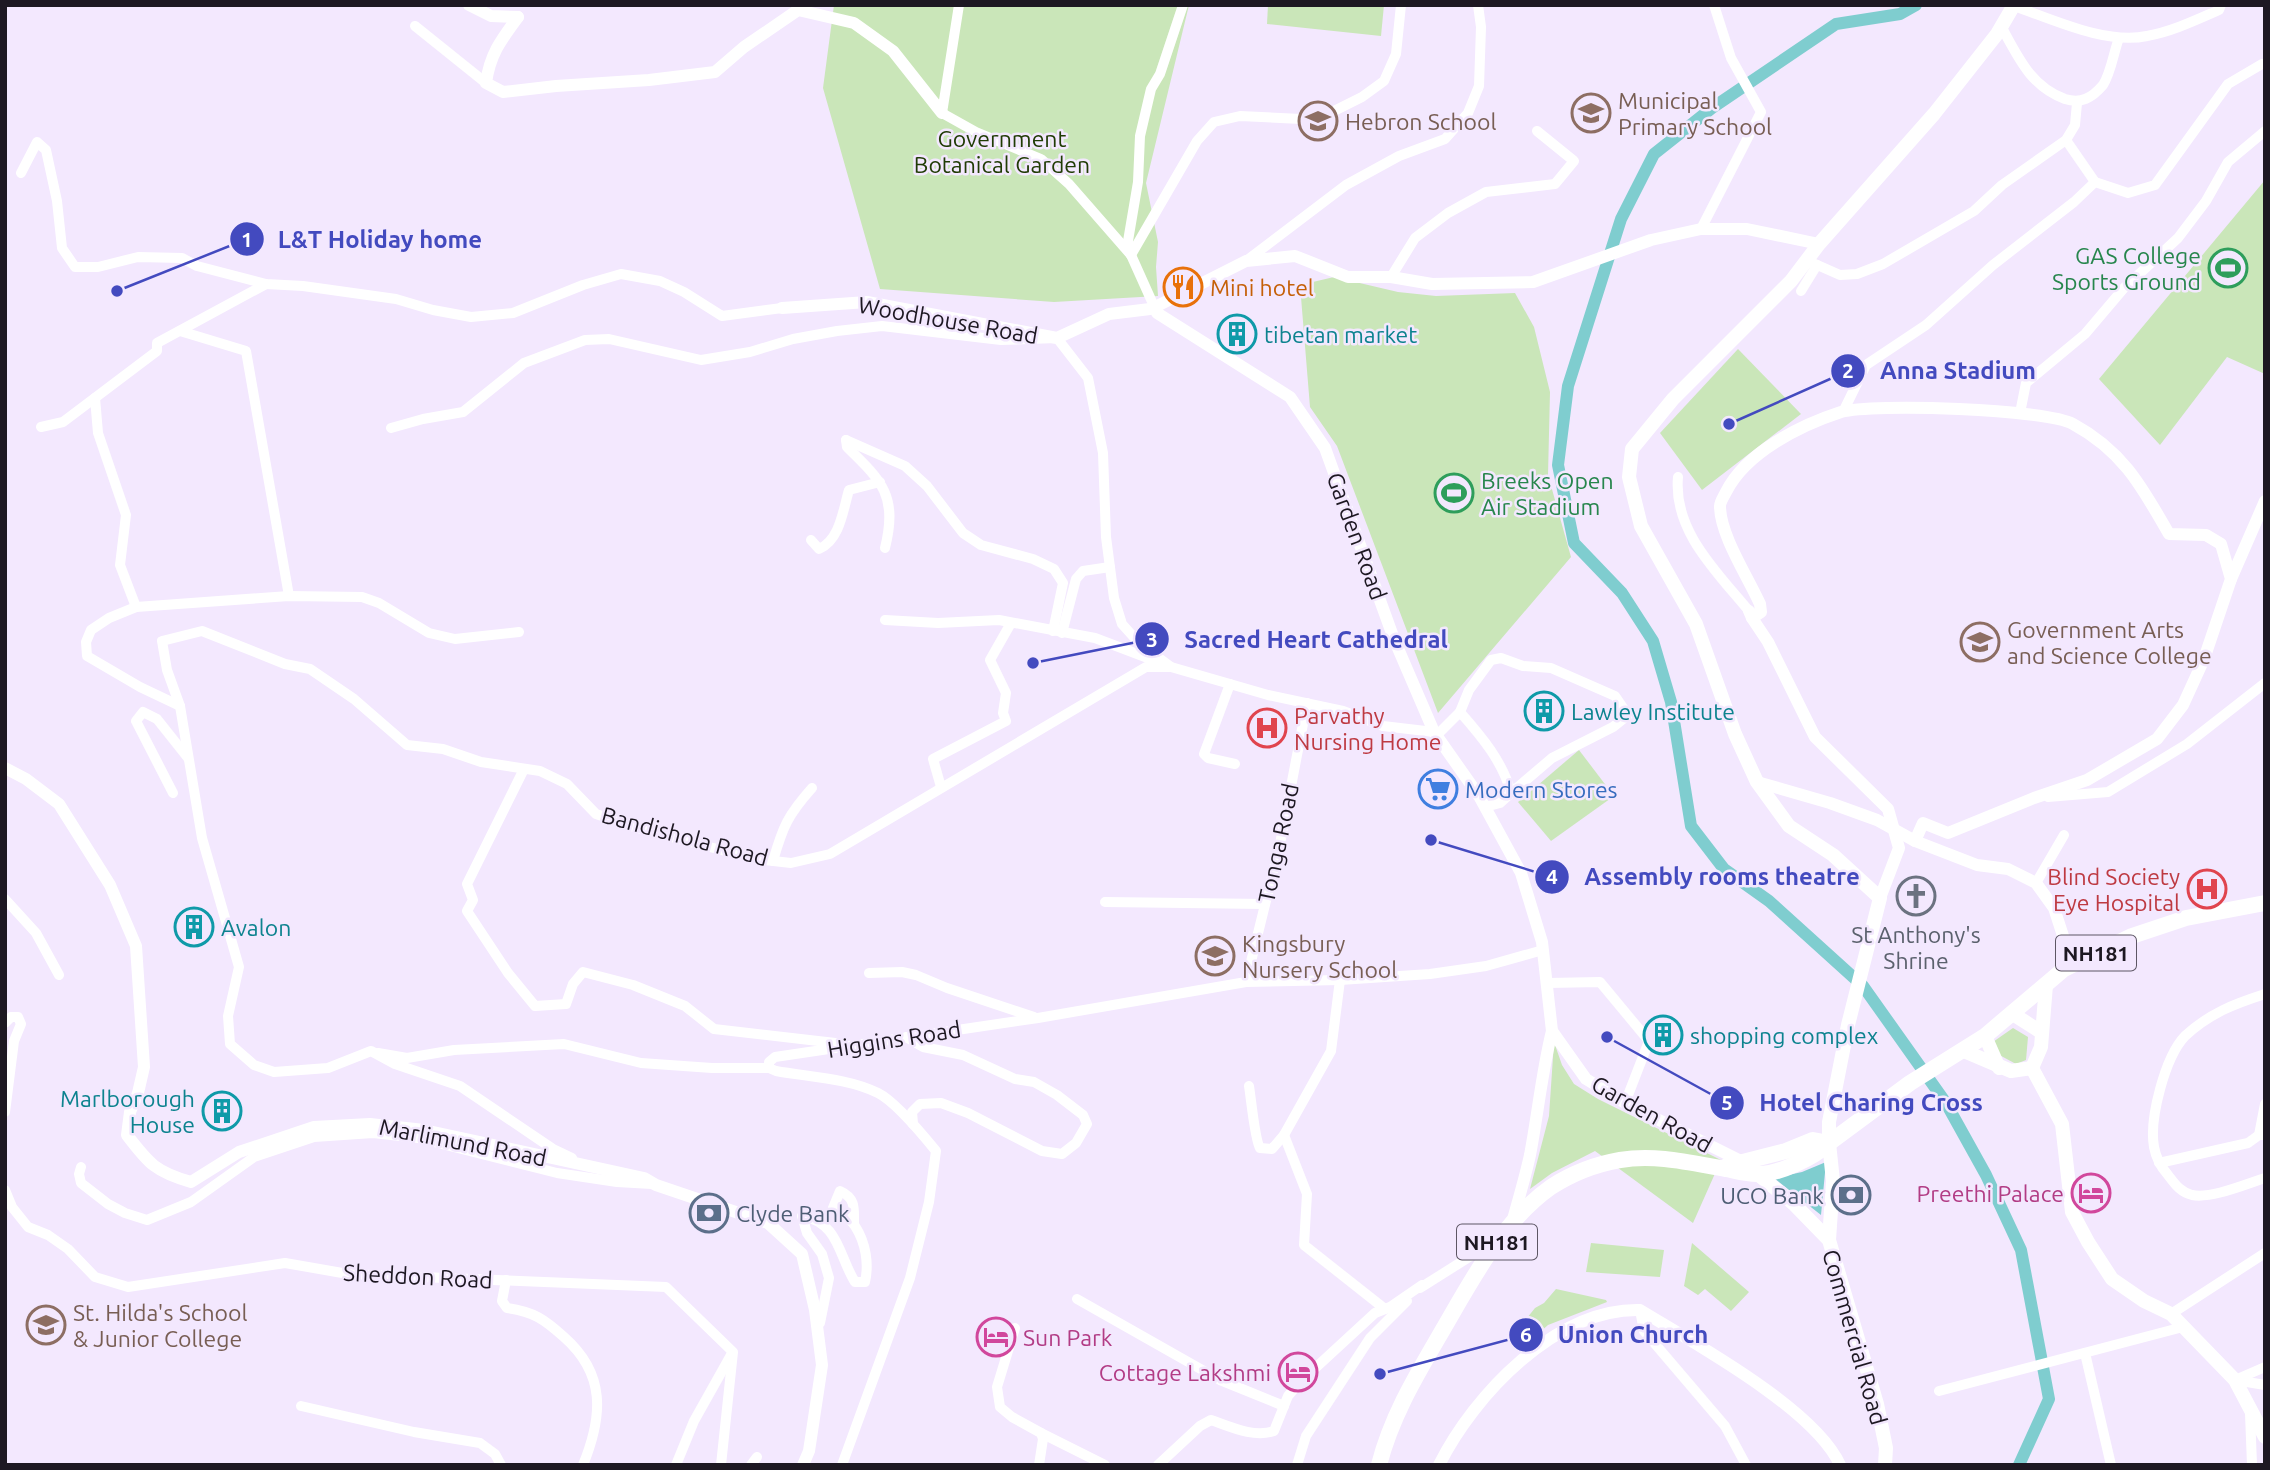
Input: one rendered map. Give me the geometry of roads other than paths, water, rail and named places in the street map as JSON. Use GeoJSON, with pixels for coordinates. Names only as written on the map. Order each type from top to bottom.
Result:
{"type":"FeatureCollection","features":[{"type":"Feature","properties":{"kind":"highway","name":"NH181"},"geometry":{"type":"LineString","coordinates":[[1379,1465],[1385,1442],[1404,1397],[1474,1276],[1511,1224],[1550,1188],[1583,1171],[1620,1160],[1677,1159],[1759,1175],[1796,1164],[1819,1153],[1910,1083],[1986,1036],[2064,969],[2132,936],[2186,918],[2265,903]]}},
{"type":"Feature","properties":{"kind":"highway","name":"NH181"},"geometry":{"type":"LineString","coordinates":[[1720,1168],[1786,1151],[1813,1140],[1829,1143]]}},
{"type":"Feature","properties":{"kind":"main road"},"geometry":{"type":"LineString","coordinates":[[1829,1240],[1833,1181],[1829,1122],[1860,969],[1880,898],[1833,855],[1788,826],[1757,782],[1735,734],[1696,624],[1641,526],[1629,477],[1632,449],[1673,399],[1812,263],[1819,244],[1934,114],[2014,5]]}},
{"type":"Feature","properties":{"kind":"main road"},"geometry":{"type":"LineString","coordinates":[[2032,1068],[2041,1047],[2046,985]]}},
{"type":"Feature","properties":{"kind":"main road"},"geometry":{"type":"LineString","coordinates":[[2013,1014],[2041,1032]]}},
{"type":"Feature","properties":{"kind":"main road"},"geometry":{"type":"LineString","coordinates":[[1986,1036],[1999,1068]]}},
{"type":"Feature","properties":{"kind":"main road"},"geometry":{"type":"LineString","coordinates":[[1959,1054],[2011,1071],[2032,1068]]}},
{"type":"Feature","properties":{"kind":"main road"},"geometry":{"type":"LineString","coordinates":[[2032,1068],[2062,1124],[2072,1212],[2088,1242],[2112,1279],[2144,1301],[2171,1314],[2235,1380],[2265,1437]]}},
{"type":"Feature","properties":{"kind":"main road","name":"Commercial Road"},"geometry":{"type":"LineString","coordinates":[[1743,1162],[1794,1204],[1829,1240],[1877,1404],[1886,1448],[1885,1465]]}},
{"type":"Feature","properties":{"kind":"street"},"geometry":{"type":"LineString","coordinates":[[469,5],[491,16],[518,17],[500,40],[489,62],[486,83]]}},
{"type":"Feature","properties":{"kind":"street"},"geometry":{"type":"LineString","coordinates":[[942,113],[959,5]]}},
{"type":"Feature","properties":{"kind":"street"},"geometry":{"type":"LineString","coordinates":[[1155,308],[1131,255],[1128,241],[1138,182],[1140,136],[1151,89],[1160,74],[1183,5]]}},
{"type":"Feature","properties":{"kind":"street"},"geometry":{"type":"LineString","coordinates":[[1131,255],[1197,141],[1214,122],[1240,116],[1301,119],[1334,111],[1362,97],[1384,81],[1396,54],[1401,5]]}},
{"type":"Feature","properties":{"kind":"street"},"geometry":{"type":"LineString","coordinates":[[1246,261],[1346,185],[1399,156],[1445,139],[1468,113],[1479,86],[1478,5]]}},
{"type":"Feature","properties":{"kind":"street"},"geometry":{"type":"LineString","coordinates":[[1701,229],[1761,112],[1731,58],[1714,5]]}},
{"type":"Feature","properties":{"kind":"street"},"geometry":{"type":"LineString","coordinates":[[2014,5],[2078,29],[2119,37],[2146,37],[2197,20],[2219,10],[2221,5]]}},
{"type":"Feature","properties":{"kind":"street"},"geometry":{"type":"LineString","coordinates":[[415,26],[486,83],[503,92],[715,72],[744,47],[798,10],[854,23],[893,51],[942,113],[976,132],[1041,159],[1069,184],[1131,255]]}},
{"type":"Feature","properties":{"kind":"street"},"geometry":{"type":"LineString","coordinates":[[2001,26],[2033,78],[2051,94],[2077,103],[2085,100],[2104,83],[2119,37]]}},
{"type":"Feature","properties":{"kind":"street"},"geometry":{"type":"LineString","coordinates":[[2066,140],[2095,183],[2128,193],[2155,185],[2228,84],[2262,64]]}},
{"type":"Feature","properties":{"kind":"street"},"geometry":{"type":"LineString","coordinates":[[1801,291],[1812,263],[1840,275],[1857,274],[1883,264],[1974,211],[2002,185],[2066,140],[2075,125],[2077,103]]}},
{"type":"Feature","properties":{"kind":"street"},"geometry":{"type":"LineString","coordinates":[[1391,277],[1415,238],[1448,213],[1486,192],[1555,184],[1574,162],[1536,131]]}},
{"type":"Feature","properties":{"kind":"street"},"geometry":{"type":"LineString","coordinates":[[2020,413],[2026,383],[2085,334],[2124,288],[2178,238],[2206,201],[2228,162],[2265,131]]}},
{"type":"Feature","properties":{"kind":"street"},"geometry":{"type":"LineString","coordinates":[[21,173],[37,142],[46,150],[57,201],[62,248],[75,267],[98,267],[138,257],[182,258],[197,266],[266,284],[303,286],[396,299],[471,317],[513,313],[583,285],[621,274],[660,281],[722,316],[782,308]]}},
{"type":"Feature","properties":{"kind":"street"},"geometry":{"type":"LineString","coordinates":[[1843,412],[1866,365],[1926,324],[1993,265],[2095,183]]}},
{"type":"Feature","properties":{"kind":"street"},"geometry":{"type":"LineString","coordinates":[[1246,261],[1295,256],[1348,277],[1391,277],[1432,284],[1534,282],[1651,240],[1701,229],[1747,229],[1819,244]]}},
{"type":"Feature","properties":{"kind":"street","name":"Woodhouse Road"},"geometry":{"type":"LineString","coordinates":[[782,308],[867,302],[1057,338],[1109,314],[1155,308],[1246,261]]}},
{"type":"Feature","properties":{"kind":"street"},"geometry":{"type":"LineString","coordinates":[[41,427],[63,422],[157,351],[157,343],[266,284]]}},
{"type":"Feature","properties":{"kind":"street","name":"Garden Road"},"geometry":{"type":"LineString","coordinates":[[1155,308],[1290,397],[1325,448],[1394,639],[1435,734],[1479,796],[1521,873],[1542,942],[1552,1031],[1586,1079],[1625,1103],[1743,1162]]}},
{"type":"Feature","properties":{"kind":"street"},"geometry":{"type":"LineString","coordinates":[[391,428],[463,412],[524,363],[585,341],[609,339],[701,360],[750,352],[837,331],[882,326],[1001,340],[1057,338],[1088,378],[1103,453],[1106,537],[1114,598],[1122,624],[1140,643],[1171,667]]}},
{"type":"Feature","properties":{"kind":"street"},"geometry":{"type":"LineString","coordinates":[[180,331],[246,351],[289,596]]}},
{"type":"Feature","properties":{"kind":"street"},"geometry":{"type":"LineString","coordinates":[[95,398],[98,433],[126,515],[120,565],[136,607]]}},
{"type":"Feature","properties":{"kind":"street"},"geometry":{"type":"LineString","coordinates":[[1751,614],[1761,612],[1760,604],[1729,544],[1720,505],[1732,479],[1753,457],[1794,432],[1843,412],[1912,408],[2020,413],[2071,422],[2112,450],[2140,482],[2169,534],[2206,534],[2221,544],[2231,579]]}},
{"type":"Feature","properties":{"kind":"street"},"geometry":{"type":"LineString","coordinates":[[885,548],[891,517],[884,488],[847,447],[846,440],[905,466],[927,486],[963,533],[981,545],[1033,559],[1054,569],[1063,583],[1057,632]]}},
{"type":"Feature","properties":{"kind":"street"},"geometry":{"type":"LineString","coordinates":[[1678,477],[1676,496],[1695,545],[1751,614],[1768,642],[1815,737],[1888,809],[1899,848],[1880,898]]}},
{"type":"Feature","properties":{"kind":"street"},"geometry":{"type":"LineString","coordinates":[[811,540],[819,549],[828,545],[837,530],[849,490],[880,482]]}},
{"type":"Feature","properties":{"kind":"street"},"geometry":{"type":"LineString","coordinates":[[1915,841],[1923,823],[1948,833],[2087,780],[2157,739],[2183,705],[2204,659],[2231,579],[2265,501]]}},
{"type":"Feature","properties":{"kind":"street"},"geometry":{"type":"LineString","coordinates":[[1057,632],[1076,579],[1083,571],[1110,567]]}},
{"type":"Feature","properties":{"kind":"street"},"geometry":{"type":"LineString","coordinates":[[180,706],[140,687],[87,656],[86,642],[91,631],[109,618],[136,607],[289,596],[362,597],[379,603],[429,633],[455,639],[519,632]]}},
{"type":"Feature","properties":{"kind":"street"},"geometry":{"type":"LineString","coordinates":[[885,620],[938,623],[999,620],[1095,638],[1171,667]]}},
{"type":"Feature","properties":{"kind":"street"},"geometry":{"type":"LineString","coordinates":[[941,787],[933,759],[1006,722],[1003,713],[1006,693],[990,660],[1010,623]]}},
{"type":"Feature","properties":{"kind":"street","name":"Bandishola Road"},"geometry":{"type":"LineString","coordinates":[[371,1051],[328,1068],[274,1072],[254,1065],[230,1044],[228,1016],[239,967],[202,838],[180,706],[167,670],[162,641],[202,631],[285,664],[310,669],[354,699],[407,746],[443,749],[481,762],[540,771],[567,784],[596,814],[639,829],[756,859],[791,863],[830,854],[1146,667],[1171,667],[1343,711],[1383,726],[1435,734]]}},
{"type":"Feature","properties":{"kind":"street"},"geometry":{"type":"LineString","coordinates":[[1435,734],[1460,712],[1469,690],[1491,660],[1501,658],[1523,666],[1550,668],[1615,696],[1628,715],[1613,727],[1552,758],[1500,803],[1485,807]]}},
{"type":"Feature","properties":{"kind":"street"},"geometry":{"type":"LineString","coordinates":[[2034,798],[2108,792],[2187,744],[2265,683]]}},
{"type":"Feature","properties":{"kind":"street"},"geometry":{"type":"LineString","coordinates":[[1230,684],[1204,754],[1208,758],[1234,764]]}},
{"type":"Feature","properties":{"kind":"street","name":"Tonga Road"},"geometry":{"type":"LineString","coordinates":[[1246,982],[1280,844],[1307,703]]}},
{"type":"Feature","properties":{"kind":"street"},"geometry":{"type":"LineString","coordinates":[[173,793],[136,720],[143,712],[157,719],[188,759]]}},
{"type":"Feature","properties":{"kind":"street"},"geometry":{"type":"LineString","coordinates":[[1460,712],[1499,763],[1511,793]]}},
{"type":"Feature","properties":{"kind":"street","name":"Marlimund Road"},"geometry":{"type":"LineString","coordinates":[[5,768],[26,779],[60,804],[110,885],[136,946],[144,1067],[130,1112],[127,1135],[148,1163],[167,1175],[191,1182],[239,1152],[314,1127],[370,1124],[424,1130],[644,1178],[656,1185],[768,1223],[802,1254],[815,1310],[821,1365],[809,1451],[803,1465]]}},
{"type":"Feature","properties":{"kind":"street"},"geometry":{"type":"LineString","coordinates":[[524,769],[467,884],[473,900],[467,912],[508,973],[535,1006],[566,1004],[573,984],[583,972],[633,985],[685,1006],[714,1029],[854,1045]]}},
{"type":"Feature","properties":{"kind":"street"},"geometry":{"type":"LineString","coordinates":[[1757,782],[1877,820],[1915,841],[1977,865],[2008,869],[2036,883],[2054,908],[2065,942],[2064,969]]}},
{"type":"Feature","properties":{"kind":"street"},"geometry":{"type":"LineString","coordinates":[[773,861],[783,826],[793,809],[812,788]]}},
{"type":"Feature","properties":{"kind":"street"},"geometry":{"type":"LineString","coordinates":[[2036,883],[2064,835]]}},
{"type":"Feature","properties":{"kind":"street"},"geometry":{"type":"LineString","coordinates":[[5,899],[37,933],[59,975]]}},
{"type":"Feature","properties":{"kind":"street"},"geometry":{"type":"LineString","coordinates":[[1105,902],[1265,904]]}},
{"type":"Feature","properties":{"kind":"street","name":"Higgins Road"},"geometry":{"type":"LineString","coordinates":[[842,1465],[909,1278],[929,1202],[936,1152],[913,1124],[880,1094],[844,1082],[769,1068],[769,1062],[775,1058],[1038,1018],[1246,982],[1430,974],[1486,967],[1543,950]]}},
{"type":"Feature","properties":{"kind":"street"},"geometry":{"type":"LineString","coordinates":[[869,973],[902,972],[916,975],[1038,1018]]}},
{"type":"Feature","properties":{"kind":"street"},"geometry":{"type":"LineString","coordinates":[[1249,1086],[1258,1145],[1265,1150],[1272,1149],[1284,1135],[1331,1051],[1340,980]]}},
{"type":"Feature","properties":{"kind":"street"},"geometry":{"type":"LineString","coordinates":[[1548,983],[1600,982],[1649,1041],[1625,1103]]}},
{"type":"Feature","properties":{"kind":"street"},"geometry":{"type":"LineString","coordinates":[[2265,994],[2226,1006],[2183,1038],[2169,1062],[2153,1124],[2154,1147],[2159,1163],[2178,1189],[2193,1195],[2212,1194],[2265,1178]]}},
{"type":"Feature","properties":{"kind":"street"},"geometry":{"type":"LineString","coordinates":[[5,1023],[10,1017],[18,1017],[21,1024],[14,1041],[5,1112]]}},
{"type":"Feature","properties":{"kind":"street"},"geometry":{"type":"LineString","coordinates":[[1511,1224],[1529,1157],[1552,1031]]}},
{"type":"Feature","properties":{"kind":"street"},"geometry":{"type":"LineString","coordinates":[[906,1037],[923,1047],[963,1055],[1015,1079],[1034,1082],[1083,1115],[1087,1124],[1076,1143],[1062,1154],[1042,1151],[968,1113],[941,1103],[920,1104],[912,1112],[913,1124]]}},
{"type":"Feature","properties":{"kind":"street"},"geometry":{"type":"LineString","coordinates":[[5,1044],[12,1067]]}},
{"type":"Feature","properties":{"kind":"street"},"geometry":{"type":"LineString","coordinates":[[371,1051],[407,1058],[454,1050],[564,1044],[641,1063],[712,1068],[769,1068]]}},
{"type":"Feature","properties":{"kind":"street"},"geometry":{"type":"LineString","coordinates":[[371,1051],[395,1064],[460,1086],[553,1149],[595,1169]]}},
{"type":"Feature","properties":{"kind":"street"},"geometry":{"type":"LineString","coordinates":[[2159,1163],[2248,1143],[2262,1135],[2265,1104]]}},
{"type":"Feature","properties":{"kind":"street"},"geometry":{"type":"LineString","coordinates":[[81,1167],[81,1182],[125,1213],[147,1220],[191,1202],[254,1157],[314,1137],[373,1133],[418,1138],[556,1173],[656,1185]]}},
{"type":"Feature","properties":{"kind":"street"},"geometry":{"type":"LineString","coordinates":[[1284,1135],[1307,1194],[1304,1245],[1385,1309]]}},
{"type":"Feature","properties":{"kind":"street","name":"Sheddon Road"},"geometry":{"type":"LineString","coordinates":[[5,1190],[12,1207],[28,1227],[48,1235],[68,1249],[95,1278],[128,1287],[285,1263],[348,1274],[666,1287],[733,1352]]}},
{"type":"Feature","properties":{"kind":"street"},"geometry":{"type":"LineString","coordinates":[[817,1344],[822,1304],[829,1278],[822,1254],[807,1233],[802,1216],[816,1219],[826,1228],[841,1247],[855,1282],[865,1282],[869,1266],[854,1224]]}},
{"type":"Feature","properties":{"kind":"street"},"geometry":{"type":"LineString","coordinates":[[1158,1465],[1200,1426],[1211,1420],[1264,1434],[1274,1431],[1288,1396],[1299,1383],[1375,1313],[1500,1238]]}},
{"type":"Feature","properties":{"kind":"street"},"geometry":{"type":"LineString","coordinates":[[2171,1314],[2265,1253]]}},
{"type":"Feature","properties":{"kind":"street"},"geometry":{"type":"LineString","coordinates":[[506,1280],[502,1301],[507,1308],[528,1311],[544,1320],[568,1340],[587,1363],[594,1378],[597,1420],[594,1439],[583,1465]]}},
{"type":"Feature","properties":{"kind":"street"},"geometry":{"type":"LineString","coordinates":[[1297,1465],[1306,1436],[1370,1338],[1422,1285]]}},
{"type":"Feature","properties":{"kind":"street"},"geometry":{"type":"LineString","coordinates":[[1076,1298],[1220,1380],[1284,1406]]}},
{"type":"Feature","properties":{"kind":"street"},"geometry":{"type":"LineString","coordinates":[[1439,1465],[1463,1425],[1485,1396],[1510,1370],[1554,1335],[1619,1309],[1640,1310],[1723,1361],[1791,1410],[1833,1449],[1840,1465]]}},
{"type":"Feature","properties":{"kind":"street"},"geometry":{"type":"LineString","coordinates":[[1640,1310],[1644,1331],[1725,1426],[1746,1465]]}},
{"type":"Feature","properties":{"kind":"street"},"geometry":{"type":"LineString","coordinates":[[1940,1391],[2183,1327]]}},
{"type":"Feature","properties":{"kind":"street"},"geometry":{"type":"LineString","coordinates":[[1015,1328],[997,1387],[1000,1407],[1012,1417],[1105,1465]]}},
{"type":"Feature","properties":{"kind":"street"},"geometry":{"type":"LineString","coordinates":[[676,1465],[694,1421],[733,1352]]}},
{"type":"Feature","properties":{"kind":"street"},"geometry":{"type":"LineString","coordinates":[[721,1465],[733,1352]]}},
{"type":"Feature","properties":{"kind":"street"},"geometry":{"type":"LineString","coordinates":[[2085,1353],[2111,1465]]}},
{"type":"Feature","properties":{"kind":"street"},"geometry":{"type":"LineString","coordinates":[[2235,1380],[2265,1367]]}},
{"type":"Feature","properties":{"kind":"street"},"geometry":{"type":"LineString","coordinates":[[2235,1380],[2265,1385]]}},
{"type":"Feature","properties":{"kind":"street"},"geometry":{"type":"LineString","coordinates":[[301,1406],[414,1432],[480,1443],[495,1454],[502,1465]]}},
{"type":"Feature","properties":{"kind":"street"},"geometry":{"type":"LineString","coordinates":[[2249,1406],[2252,1465]]}},
{"type":"Feature","properties":{"kind":"street"},"geometry":{"type":"LineString","coordinates":[[1039,1465],[1043,1439],[1041,1433]]}},
{"type":"Feature","properties":{"kind":"waterway"},"geometry":{"type":"LineString","coordinates":[[1916,5],[1900,14],[1836,24],[1712,108],[1654,154],[1621,219],[1568,386],[1558,465],[1574,543],[1622,593],[1653,641],[1671,702],[1691,826],[1724,869],[1769,901],[1863,986],[1946,1103],[1986,1175],[2021,1250],[2049,1399],[2019,1465]]}},
{"type":"Feature","properties":{"kind":"place","name":"Municipal Primary School"},"geometry":{"type":"Point","coordinates":[1591,113]}},
{"type":"Feature","properties":{"kind":"place","name":"Hebron School"},"geometry":{"type":"Point","coordinates":[1318,121]}},
{"type":"Feature","properties":{"kind":"place","name":"GAS College Sports Ground"},"geometry":{"type":"Point","coordinates":[2228,268]}},
{"type":"Feature","properties":{"kind":"place","name":"Mini hotel"},"geometry":{"type":"Point","coordinates":[1183,287]}},
{"type":"Feature","properties":{"kind":"place","name":"L&T Holiday home"},"geometry":{"type":"Point","coordinates":[117,291]}},
{"type":"Feature","properties":{"kind":"place","name":"tibetan market"},"geometry":{"type":"Point","coordinates":[1237,334]}},
{"type":"Feature","properties":{"kind":"place","name":"Anna Stadium"},"geometry":{"type":"Point","coordinates":[1729,424]}},
{"type":"Feature","properties":{"kind":"place","name":"Breeks Open Air Stadium"},"geometry":{"type":"Point","coordinates":[1454,493]}},
{"type":"Feature","properties":{"kind":"place","name":"Government Arts and Science College"},"geometry":{"type":"Point","coordinates":[1980,642]}},
{"type":"Feature","properties":{"kind":"place","name":"Sacred Heart Cathedral"},"geometry":{"type":"Point","coordinates":[1033,663]}},
{"type":"Feature","properties":{"kind":"place","name":"Lawley Institute"},"geometry":{"type":"Point","coordinates":[1544,711]}},
{"type":"Feature","properties":{"kind":"place","name":"Parvathy Nursing Home"},"geometry":{"type":"Point","coordinates":[1267,728]}},
{"type":"Feature","properties":{"kind":"place","name":"Modern Stores"},"geometry":{"type":"Point","coordinates":[1438,789]}},
{"type":"Feature","properties":{"kind":"place","name":"Assembly rooms theatre"},"geometry":{"type":"Point","coordinates":[1431,840]}},
{"type":"Feature","properties":{"kind":"place","name":"Blind Society Eye Hospital"},"geometry":{"type":"Point","coordinates":[2207,889]}},
{"type":"Feature","properties":{"kind":"place","name":"St Anthony's Shrine"},"geometry":{"type":"Point","coordinates":[1916,896]}},
{"type":"Feature","properties":{"kind":"place","name":"Avalon"},"geometry":{"type":"Point","coordinates":[194,927]}},
{"type":"Feature","properties":{"kind":"place","name":"Kingsbury Nursery School"},"geometry":{"type":"Point","coordinates":[1215,956]}},
{"type":"Feature","properties":{"kind":"place","name":"shopping complex"},"geometry":{"type":"Point","coordinates":[1663,1035]}},
{"type":"Feature","properties":{"kind":"place","name":"Hotel Charing Cross"},"geometry":{"type":"Point","coordinates":[1607,1037]}},
{"type":"Feature","properties":{"kind":"place","name":"Marlborough House"},"geometry":{"type":"Point","coordinates":[222,1111]}},
{"type":"Feature","properties":{"kind":"place","name":"Preethi Palace"},"geometry":{"type":"Point","coordinates":[2091,1193]}},
{"type":"Feature","properties":{"kind":"place","name":"UCO Bank"},"geometry":{"type":"Point","coordinates":[1851,1195]}},
{"type":"Feature","properties":{"kind":"place","name":"Clyde Bank"},"geometry":{"type":"Point","coordinates":[709,1213]}},
{"type":"Feature","properties":{"kind":"place","name":"St. Hilda's School & Junior College"},"geometry":{"type":"Point","coordinates":[46,1325]}},
{"type":"Feature","properties":{"kind":"place","name":"Sun Park"},"geometry":{"type":"Point","coordinates":[996,1337]}},
{"type":"Feature","properties":{"kind":"place","name":"Cottage Lakshmi"},"geometry":{"type":"Point","coordinates":[1298,1372]}},
{"type":"Feature","properties":{"kind":"place","name":"Union Church"},"geometry":{"type":"Point","coordinates":[1380,1374]}},
{"type":"Feature","properties":{"kind":"park label","name":"Government Botanical Garden"},"geometry":{"type":"Point","coordinates":[1002,151]}}]}
